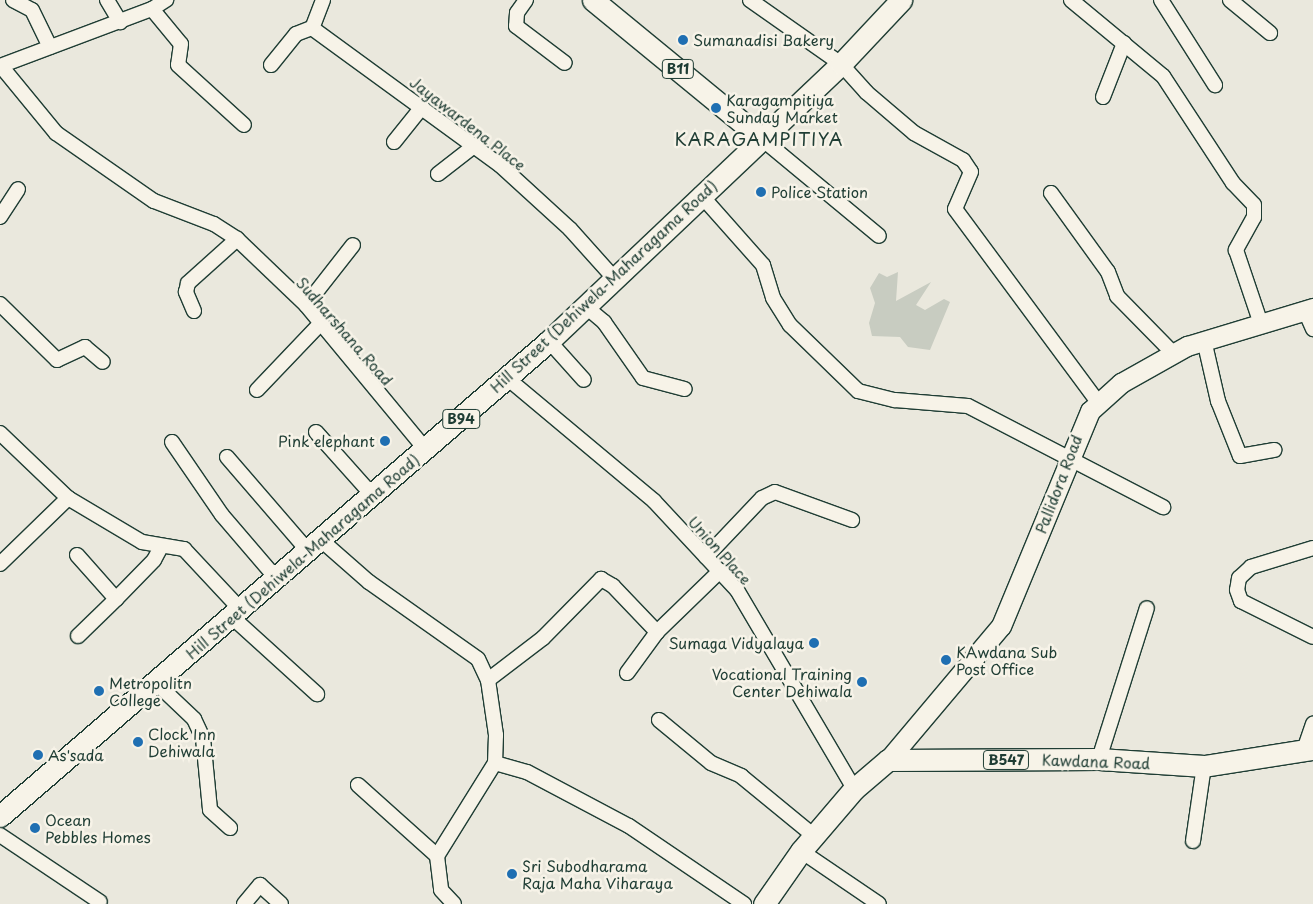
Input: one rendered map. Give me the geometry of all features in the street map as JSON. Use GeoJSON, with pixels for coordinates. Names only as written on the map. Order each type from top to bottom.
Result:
{"type":"FeatureCollection","features":[{"type":"Feature","properties":{"kind":"main road","name":"B11"},"geometry":{"type":"LineString","coordinates":[[594,0],[761,138]]}},
{"type":"Feature","properties":{"kind":"main road","name":"Hill Street (Dehiwela-Maharagama Road)"},"geometry":{"type":"LineString","coordinates":[[0,816],[276,578],[374,497],[549,341],[700,194],[841,64],[902,0]]}},
{"type":"Feature","properties":{"kind":"main road","name":"Kawdana Road"},"geometry":{"type":"LineString","coordinates":[[888,760],[1098,759],[1204,766],[1308,750]]}},
{"type":"Feature","properties":{"kind":"main road"},"geometry":{"type":"LineString","coordinates":[[764,904],[807,843],[854,789],[888,760]]}},
{"type":"Feature","properties":{"kind":"street"},"geometry":{"type":"LineString","coordinates":[[13,0],[32,10],[50,47]]}},
{"type":"Feature","properties":{"kind":"street"},"geometry":{"type":"LineString","coordinates":[[107,0],[120,22]]}},
{"type":"Feature","properties":{"kind":"street"},"geometry":{"type":"LineString","coordinates":[[1,66],[120,22],[152,9],[166,0]]}},
{"type":"Feature","properties":{"kind":"street"},"geometry":{"type":"LineString","coordinates":[[271,64],[296,34],[312,28],[323,0]]}},
{"type":"Feature","properties":{"kind":"street"},"geometry":{"type":"LineString","coordinates":[[526,0],[518,12],[516,26],[565,63]]}},
{"type":"Feature","properties":{"kind":"street"},"geometry":{"type":"LineString","coordinates":[[750,0],[841,64],[866,92],[914,133],[963,160],[971,172],[955,208],[1098,402]]}},
{"type":"Feature","properties":{"kind":"street"},"geometry":{"type":"LineString","coordinates":[[1071,0],[1163,76],[1233,183],[1254,205],[1254,217],[1236,250],[1261,324]]}},
{"type":"Feature","properties":{"kind":"street"},"geometry":{"type":"LineString","coordinates":[[1161,0],[1215,86]]}},
{"type":"Feature","properties":{"kind":"street"},"geometry":{"type":"LineString","coordinates":[[1230,0],[1270,33]]}},
{"type":"Feature","properties":{"kind":"street"},"geometry":{"type":"LineString","coordinates":[[152,9],[181,44],[178,66],[244,125]]}},
{"type":"Feature","properties":{"kind":"street","name":"Jayawardena Place"},"geometry":{"type":"LineString","coordinates":[[312,28],[474,146],[570,229],[614,278]]}},
{"type":"Feature","properties":{"kind":"street"},"geometry":{"type":"LineString","coordinates":[[1103,97],[1124,43]]}},
{"type":"Feature","properties":{"kind":"street","name":"Sudharshana Road"},"geometry":{"type":"LineString","coordinates":[[1,66],[56,133],[154,202],[214,224],[237,239],[306,305],[426,449]]}},
{"type":"Feature","properties":{"kind":"street"},"geometry":{"type":"LineString","coordinates":[[394,142],[422,107]]}},
{"type":"Feature","properties":{"kind":"street"},"geometry":{"type":"LineString","coordinates":[[761,138],[879,236]]}},
{"type":"Feature","properties":{"kind":"street"},"geometry":{"type":"LineString","coordinates":[[438,174],[474,146]]}},
{"type":"Feature","properties":{"kind":"street"},"geometry":{"type":"LineString","coordinates":[[0,217],[18,189]]}},
{"type":"Feature","properties":{"kind":"street"},"geometry":{"type":"LineString","coordinates":[[1051,193],[1108,272],[1117,296],[1173,353]]}},
{"type":"Feature","properties":{"kind":"street"},"geometry":{"type":"LineString","coordinates":[[700,194],[763,265],[773,298],[790,325],[858,391],[895,400],[968,406],[1068,460],[1162,507]]}},
{"type":"Feature","properties":{"kind":"street"},"geometry":{"type":"LineString","coordinates":[[194,311],[185,287],[237,239]]}},
{"type":"Feature","properties":{"kind":"street"},"geometry":{"type":"LineString","coordinates":[[306,305],[353,245]]}},
{"type":"Feature","properties":{"kind":"street"},"geometry":{"type":"LineString","coordinates":[[0,304],[56,360],[85,347],[103,362]]}},
{"type":"Feature","properties":{"kind":"street"},"geometry":{"type":"LineString","coordinates":[[585,306],[604,322],[643,378],[686,389]]}},
{"type":"Feature","properties":{"kind":"street"},"geometry":{"type":"LineString","coordinates":[[1309,310],[1313,329]]}},
{"type":"Feature","properties":{"kind":"street","name":"Pallidora Road"},"geometry":{"type":"LineString","coordinates":[[888,760],[1001,626],[1080,426],[1098,402],[1173,353],[1204,340],[1309,310]]}},
{"type":"Feature","properties":{"kind":"street"},"geometry":{"type":"LineString","coordinates":[[257,390],[320,324]]}},
{"type":"Feature","properties":{"kind":"street"},"geometry":{"type":"LineString","coordinates":[[1204,340],[1218,401],[1240,456],[1274,450]]}},
{"type":"Feature","properties":{"kind":"street"},"geometry":{"type":"LineString","coordinates":[[549,341],[584,380]]}},
{"type":"Feature","properties":{"kind":"street","name":"Union Place"},"geometry":{"type":"LineString","coordinates":[[507,378],[654,501],[720,571],[770,640],[854,789]]}},
{"type":"Feature","properties":{"kind":"street"},"geometry":{"type":"LineString","coordinates":[[316,432],[374,497]]}},
{"type":"Feature","properties":{"kind":"street"},"geometry":{"type":"LineString","coordinates":[[0,433],[68,498],[142,542],[161,547],[184,549],[236,614],[317,694]]}},
{"type":"Feature","properties":{"kind":"street"},"geometry":{"type":"LineString","coordinates":[[172,442],[222,515],[276,578]]}},
{"type":"Feature","properties":{"kind":"street"},"geometry":{"type":"LineString","coordinates":[[227,457],[314,546],[370,582],[478,659],[488,680],[496,734],[495,763],[437,856],[441,890],[454,904]]}},
{"type":"Feature","properties":{"kind":"street"},"geometry":{"type":"LineString","coordinates":[[706,557],[762,498],[775,492],[852,520]]}},
{"type":"Feature","properties":{"kind":"street"},"geometry":{"type":"LineString","coordinates":[[0,564],[68,498]]}},
{"type":"Feature","properties":{"kind":"street"},"geometry":{"type":"LineString","coordinates":[[78,636],[154,560],[161,547]]}},
{"type":"Feature","properties":{"kind":"street"},"geometry":{"type":"LineString","coordinates":[[1313,548],[1251,567],[1239,578],[1237,590],[1241,601],[1313,637]]}},
{"type":"Feature","properties":{"kind":"street"},"geometry":{"type":"LineString","coordinates":[[77,555],[116,599]]}},
{"type":"Feature","properties":{"kind":"street"},"geometry":{"type":"LineString","coordinates":[[627,673],[658,632],[720,571]]}},
{"type":"Feature","properties":{"kind":"street"},"geometry":{"type":"LineString","coordinates":[[488,680],[543,638],[601,579],[613,586],[658,632]]}},
{"type":"Feature","properties":{"kind":"street"},"geometry":{"type":"LineString","coordinates":[[1098,759],[1146,608]]}},
{"type":"Feature","properties":{"kind":"street"},"geometry":{"type":"LineString","coordinates":[[155,682],[194,719],[203,738],[210,810],[230,828]]}},
{"type":"Feature","properties":{"kind":"street"},"geometry":{"type":"LineString","coordinates":[[659,720],[711,763],[741,776],[807,843],[879,904]]}},
{"type":"Feature","properties":{"kind":"street"},"geometry":{"type":"LineString","coordinates":[[1308,750],[1313,724]]}},
{"type":"Feature","properties":{"kind":"street"},"geometry":{"type":"LineString","coordinates":[[495,763],[526,772],[629,826],[744,904]]}},
{"type":"Feature","properties":{"kind":"street"},"geometry":{"type":"LineString","coordinates":[[1193,841],[1204,766]]}},
{"type":"Feature","properties":{"kind":"street"},"geometry":{"type":"LineString","coordinates":[[358,785],[437,856]]}},
{"type":"Feature","properties":{"kind":"street"},"geometry":{"type":"LineString","coordinates":[[0,836],[100,902]]}},
{"type":"Feature","properties":{"kind":"street"},"geometry":{"type":"LineString","coordinates":[[244,904],[260,885],[281,904]]}},
{"type":"Feature","properties":{"kind":"shaded area"},"geometry":{"type":"Polygon","coordinates":[[[898,272],[896,301],[931,282],[916,305],[925,310],[944,299],[950,302],[930,350],[908,347],[900,337],[872,336],[869,323],[875,303],[870,288],[879,273],[887,277],[898,272]]]}},
{"type":"Feature","properties":{"kind":"place","name":"Sumanadisi Bakery"},"geometry":{"type":"Point","coordinates":[683,40]}},
{"type":"Feature","properties":{"kind":"place","name":"Karagampitiya Sunday Market"},"geometry":{"type":"Point","coordinates":[716,108]}},
{"type":"Feature","properties":{"kind":"place","name":"Police Station"},"geometry":{"type":"Point","coordinates":[761,192]}},
{"type":"Feature","properties":{"kind":"place","name":"Pink elephant"},"geometry":{"type":"Point","coordinates":[385,441]}},
{"type":"Feature","properties":{"kind":"place","name":"Sumaga Vidyalaya"},"geometry":{"type":"Point","coordinates":[814,643]}},
{"type":"Feature","properties":{"kind":"place","name":"KAwdana Sub Post Office"},"geometry":{"type":"Point","coordinates":[946,660]}},
{"type":"Feature","properties":{"kind":"place","name":"Vocational Training Center Dehiwala"},"geometry":{"type":"Point","coordinates":[862,682]}},
{"type":"Feature","properties":{"kind":"place","name":"Metropolitn College"},"geometry":{"type":"Point","coordinates":[99,691]}},
{"type":"Feature","properties":{"kind":"place","name":"Clock Inn Dehiwala"},"geometry":{"type":"Point","coordinates":[138,742]}},
{"type":"Feature","properties":{"kind":"place","name":"As'sada"},"geometry":{"type":"Point","coordinates":[38,755]}},
{"type":"Feature","properties":{"kind":"place","name":"Ocean Pebbles Homes"},"geometry":{"type":"Point","coordinates":[35,828]}},
{"type":"Feature","properties":{"kind":"place","name":"Sri Subodharama Raja Maha Viharaya"},"geometry":{"type":"Point","coordinates":[512,874]}},
{"type":"Feature","properties":{"kind":"district","name":"KARAGAMPITIYA"},"geometry":{"type":"Point","coordinates":[759,139]}}]}
